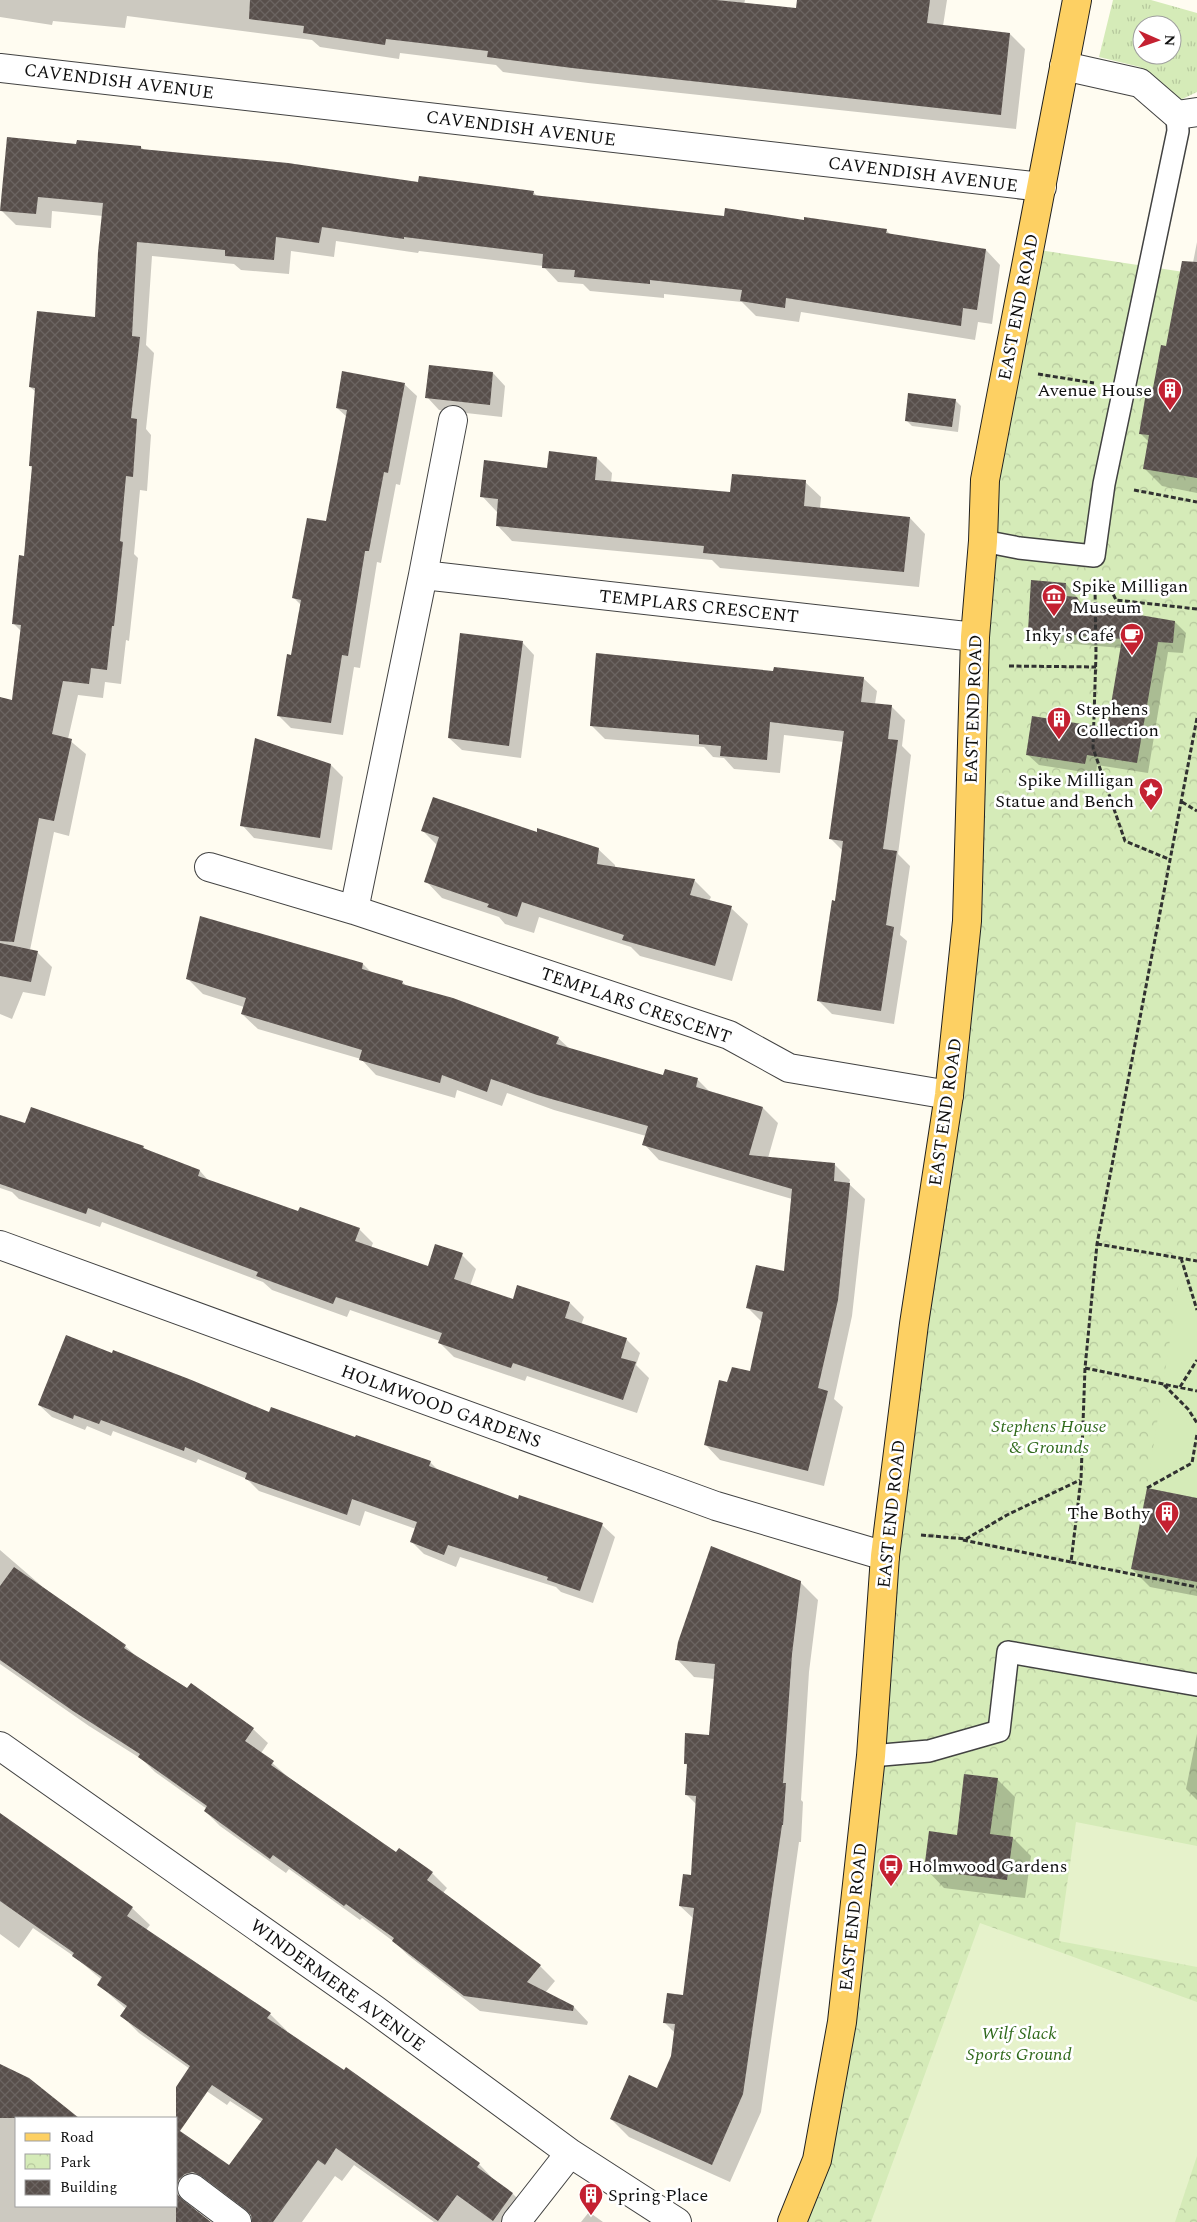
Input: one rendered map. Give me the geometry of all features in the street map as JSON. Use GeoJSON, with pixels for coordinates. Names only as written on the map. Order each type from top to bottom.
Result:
{"type":"FeatureCollection","features":[{"type":"Feature","properties":{"kind":"main road","name":"EAST END ROAD"},"geometry":{"type":"LineString","coordinates":[[792,2222],[817,2160],[842,2022],[871,1756],[888,1526],[914,1324],[948,1095],[967,921],[975,637],[983,540],[985,480],[1077,0]]}},
{"type":"Feature","properties":{"kind":"street"},"geometry":{"type":"LineString","coordinates":[[1064,66],[1140,83],[1187,113]]}},
{"type":"Feature","properties":{"kind":"street","name":"CAVENDISH AVENUE"},"geometry":{"type":"LineString","coordinates":[[0,68],[1042,187]]}},
{"type":"Feature","properties":{"kind":"street"},"geometry":{"type":"LineString","coordinates":[[354,910],[453,420]]}},
{"type":"Feature","properties":{"kind":"street","name":"TEMPLARS CRESCENT"},"geometry":{"type":"LineString","coordinates":[[423,575],[975,637]]}},
{"type":"Feature","properties":{"kind":"street","name":"TEMPLARS CRESCENT"},"geometry":{"type":"LineString","coordinates":[[209,867],[354,910],[729,1035],[788,1068],[948,1095]]}},
{"type":"Feature","properties":{"kind":"street","name":"HOLMWOOD GARDENS"},"geometry":{"type":"LineString","coordinates":[[0,1245],[716,1506],[885,1556]]}},
{"type":"Feature","properties":{"kind":"street","name":"WINDERMERE AVENUE"},"geometry":{"type":"LineString","coordinates":[[0,1746],[358,1998],[570,2153],[677,2222]]}},
{"type":"Feature","properties":{"kind":"street"},"geometry":{"type":"LineString","coordinates":[[516,2222],[570,2153]]}},
{"type":"Feature","properties":{"kind":"street"},"geometry":{"type":"LineString","coordinates":[[192,2188],[237,2222]]}},
{"type":"Feature","properties":{"kind":"lane"},"geometry":{"type":"LineString","coordinates":[[983,540],[1019,548],[1094,556],[1104,484],[1124,388],[1178,131],[1187,113]]}},
{"type":"Feature","properties":{"kind":"lane"},"geometry":{"type":"LineString","coordinates":[[871,1756],[929,1751],[999,1732],[1008,1652],[1197,1685]]}},
{"type":"Feature","properties":{"kind":"path"},"geometry":{"type":"LineString","coordinates":[[1007,368],[1124,388]]}},
{"type":"Feature","properties":{"kind":"path"},"geometry":{"type":"LineString","coordinates":[[1104,484],[1197,502]]}},
{"type":"Feature","properties":{"kind":"path"},"geometry":{"type":"LineString","coordinates":[[1094,556],[1116,600],[1197,609]]}},
{"type":"Feature","properties":{"kind":"path"},"geometry":{"type":"LineString","coordinates":[[1094,556],[1096,667],[1093,748],[1125,841],[1171,860]]}},
{"type":"Feature","properties":{"kind":"path"},"geometry":{"type":"LineString","coordinates":[[974,665],[1096,667]]}},
{"type":"Feature","properties":{"kind":"path"},"geometry":{"type":"LineString","coordinates":[[1070,1562],[1081,1479],[1086,1368],[1097,1244],[1197,718]]}},
{"type":"Feature","properties":{"kind":"path"},"geometry":{"type":"LineString","coordinates":[[1182,802],[1197,811]]}},
{"type":"Feature","properties":{"kind":"path"},"geometry":{"type":"LineString","coordinates":[[1097,1244],[1197,1261]]}},
{"type":"Feature","properties":{"kind":"path"},"geometry":{"type":"LineString","coordinates":[[1181,1257],[1197,1310]]}},
{"type":"Feature","properties":{"kind":"path"},"geometry":{"type":"LineString","coordinates":[[1180,1387],[1197,1360]]}},
{"type":"Feature","properties":{"kind":"path"},"geometry":{"type":"LineString","coordinates":[[1086,1368],[1197,1390]]}},
{"type":"Feature","properties":{"kind":"path"},"geometry":{"type":"LineString","coordinates":[[1164,1384],[1188,1409],[1197,1423]]}},
{"type":"Feature","properties":{"kind":"path"},"geometry":{"type":"LineString","coordinates":[[1192,1463],[1197,1434]]}},
{"type":"Feature","properties":{"kind":"path"},"geometry":{"type":"LineString","coordinates":[[1147,1488],[1192,1463],[1197,1464]]}},
{"type":"Feature","properties":{"kind":"path"},"geometry":{"type":"LineString","coordinates":[[888,1526],[921,1534],[966,1539],[1008,1515],[1081,1479]]}},
{"type":"Feature","properties":{"kind":"path"},"geometry":{"type":"LineString","coordinates":[[962,1540],[1197,1587]]}},
{"type":"Feature","properties":{"kind":"green space"},"geometry":{"type":"Polygon","coordinates":[[[1113,0],[1151,0],[1197,13],[1197,92],[1178,101],[1140,67],[1099,57],[1113,0]]]}},
{"type":"Feature","properties":{"kind":"green space"},"geometry":{"type":"Polygon","coordinates":[[[1039,250],[1197,274],[1197,2222],[793,2222],[818,2161],[949,1095],[983,541],[1039,250]]]}},
{"type":"Feature","properties":{"kind":"green space"},"geometry":{"type":"Polygon","coordinates":[[[1180,1275],[1197,1277],[1197,1498],[1147,1488],[1180,1275]]]}},
{"type":"Feature","properties":{"kind":"green space"},"geometry":{"type":"Polygon","coordinates":[[[1076,1822],[1197,1846],[1197,1967],[1059,1941],[1076,1822]]]}},
{"type":"Feature","properties":{"kind":"green space","name":"Wilf Slack Sports Ground"},"geometry":{"type":"Polygon","coordinates":[[[980,1923],[1197,2002],[1197,2156],[1175,2222],[871,2222],[980,1923]]]}},
{"type":"Feature","properties":{"kind":"building"},"geometry":{"type":"Polygon","coordinates":[[[250,0],[716,0],[796,8],[797,0],[930,0],[927,23],[1010,33],[1001,115],[572,68],[487,57],[488,51],[386,39],[385,45],[303,33],[304,26],[249,19],[250,0]]]}},
{"type":"Feature","properties":{"kind":"building"},"geometry":{"type":"Polygon","coordinates":[[[7,137],[76,144],[77,140],[141,146],[141,149],[288,163],[418,182],[419,176],[534,191],[533,195],[724,216],[725,208],[804,220],[804,217],[887,229],[886,233],[986,249],[977,310],[963,308],[961,326],[786,298],[785,308],[740,301],[742,290],[650,280],[650,284],[574,277],[575,270],[542,268],[543,254],[404,237],[404,239],[322,227],[319,243],[276,237],[274,260],[225,256],[225,250],[137,242],[132,336],[140,337],[131,418],[137,419],[133,477],[126,476],[120,541],[123,542],[107,670],[91,668],[89,684],[63,681],[52,734],[72,739],[54,821],[39,818],[14,942],[0,941],[0,697],[12,700],[21,625],[12,624],[19,555],[24,556],[32,466],[29,466],[35,388],[29,387],[37,311],[95,317],[98,252],[103,203],[38,197],[36,214],[0,211],[7,137]]]}},
{"type":"Feature","properties":{"kind":"building","name":"Avenue House"},"geometry":{"type":"Polygon","coordinates":[[[1182,261],[1197,262],[1197,478],[1143,469],[1149,435],[1139,434],[1147,387],[1153,388],[1161,345],[1166,346],[1182,261]]]}},
{"type":"Feature","properties":{"kind":"building"},"geometry":{"type":"Polygon","coordinates":[[[429,365],[493,372],[490,405],[425,398],[429,365]]]}},
{"type":"Feature","properties":{"kind":"building"},"geometry":{"type":"Polygon","coordinates":[[[342,371],[405,383],[388,473],[384,472],[369,551],[365,551],[348,656],[342,655],[331,723],[277,716],[287,654],[291,655],[301,600],[292,598],[307,518],[326,521],[337,464],[347,410],[336,408],[342,371]]]}},
{"type":"Feature","properties":{"kind":"building"},"geometry":{"type":"Polygon","coordinates":[[[908,393],[956,399],[952,427],[905,421],[908,393]]]}},
{"type":"Feature","properties":{"kind":"building"},"geometry":{"type":"Polygon","coordinates":[[[549,451],[597,457],[595,480],[730,492],[732,474],[806,480],[804,506],[910,517],[904,572],[703,553],[704,546],[496,526],[498,499],[480,497],[484,460],[547,468],[549,451]]]}},
{"type":"Feature","properties":{"kind":"building"},"geometry":{"type":"Polygon","coordinates":[[[1031,580],[1066,583],[1065,596],[1077,597],[1081,605],[1175,621],[1173,643],[1158,642],[1137,763],[1087,755],[1085,764],[1026,755],[1032,716],[1107,728],[1122,639],[1028,631],[1031,580]]]}},
{"type":"Feature","properties":{"kind":"building"},"geometry":{"type":"Polygon","coordinates":[[[460,633],[523,641],[509,746],[448,738],[460,633]]]}},
{"type":"Feature","properties":{"kind":"building"},"geometry":{"type":"Polygon","coordinates":[[[596,653],[773,671],[774,667],[864,677],[861,702],[892,705],[888,739],[898,740],[883,849],[897,851],[886,925],[894,927],[881,1011],[817,1001],[832,900],[835,901],[843,841],[829,839],[844,731],[770,722],[767,760],[720,756],[721,746],[699,744],[699,735],[590,726],[596,653]]]}},
{"type":"Feature","properties":{"kind":"building"},"geometry":{"type":"Polygon","coordinates":[[[255,738],[331,764],[320,838],[240,826],[255,738]]]}},
{"type":"Feature","properties":{"kind":"building"},"geometry":{"type":"Polygon","coordinates":[[[433,797],[537,832],[537,828],[599,848],[597,864],[695,879],[690,895],[732,906],[715,966],[622,940],[624,935],[522,902],[517,917],[487,907],[489,904],[424,882],[439,837],[421,831],[433,797]]]}},
{"type":"Feature","properties":{"kind":"building"},"geometry":{"type":"Polygon","coordinates":[[[200,916],[363,963],[362,969],[403,981],[402,984],[453,998],[559,1037],[556,1044],[663,1075],[665,1069],[698,1078],[696,1087],[763,1107],[749,1155],[835,1163],[834,1181],[850,1183],[838,1300],[818,1388],[828,1391],[808,1471],[704,1445],[719,1380],[727,1382],[732,1367],[750,1371],[763,1312],[746,1308],[756,1265],[784,1271],[792,1189],[642,1145],[648,1126],[537,1095],[491,1079],[487,1092],[442,1075],[440,1083],[359,1060],[362,1050],[241,1014],[246,998],[186,979],[200,916]]]}},
{"type":"Feature","properties":{"kind":"building"},"geometry":{"type":"Polygon","coordinates":[[[0,943],[38,951],[31,982],[0,976],[0,943]]]}},
{"type":"Feature","properties":{"kind":"building"},"geometry":{"type":"Polygon","coordinates":[[[31,1107],[144,1146],[143,1148],[200,1170],[198,1176],[298,1211],[300,1207],[360,1228],[355,1241],[428,1266],[435,1244],[463,1253],[454,1279],[513,1299],[517,1285],[570,1302],[565,1318],[627,1338],[621,1358],[636,1362],[623,1400],[513,1363],[511,1368],[438,1343],[442,1333],[336,1297],[333,1304],[256,1276],[258,1272],[88,1208],[86,1214],[0,1184],[0,1115],[25,1123],[31,1107]]]}},
{"type":"Feature","properties":{"kind":"building"},"geometry":{"type":"Polygon","coordinates":[[[66,1335],[112,1353],[113,1350],[269,1412],[271,1407],[355,1437],[356,1435],[431,1461],[429,1466],[518,1499],[519,1495],[603,1523],[580,1591],[547,1580],[548,1577],[448,1545],[444,1555],[410,1542],[417,1522],[352,1499],[347,1515],[245,1479],[247,1473],[185,1447],[184,1451],[101,1420],[99,1424],[74,1415],[73,1419],[38,1405],[66,1335]]]}},
{"type":"Feature","properties":{"kind":"building","name":"The Bothy"},"geometry":{"type":"Polygon","coordinates":[[[1147,1488],[1197,1498],[1197,1582],[1131,1569],[1147,1488]]]}},
{"type":"Feature","properties":{"kind":"building"},"geometry":{"type":"Polygon","coordinates":[[[711,1546],[801,1581],[792,1654],[783,1783],[786,1783],[783,1825],[743,2094],[712,2165],[610,2119],[629,2075],[657,2088],[671,2056],[675,2024],[663,2023],[667,1993],[683,1995],[694,1908],[679,1906],[683,1874],[691,1875],[696,1796],[685,1795],[687,1764],[684,1764],[685,1733],[709,1735],[715,1664],[675,1660],[678,1642],[711,1546]]]}},
{"type":"Feature","properties":{"kind":"building"},"geometry":{"type":"Polygon","coordinates":[[[14,1567],[126,1645],[124,1648],[187,1688],[191,1683],[254,1728],[245,1741],[274,1761],[271,1765],[396,1852],[399,1848],[433,1872],[427,1880],[541,1965],[527,1982],[574,2006],[573,2011],[464,1996],[392,1941],[394,1938],[346,1904],[344,1906],[273,1855],[270,1859],[204,1811],[207,1806],[138,1757],[140,1754],[73,1711],[0,1660],[0,1586],[14,1567]]]}},
{"type":"Feature","properties":{"kind":"building"},"geometry":{"type":"Polygon","coordinates":[[[964,1774],[998,1778],[990,1834],[1013,1837],[1007,1880],[924,1870],[929,1831],[957,1835],[964,1774]]]}},
{"type":"Feature","properties":{"kind":"building"},"geometry":{"type":"Polygon","coordinates":[[[0,1813],[133,1907],[127,1916],[271,2013],[267,2018],[344,2070],[346,2067],[480,2163],[477,2167],[513,2193],[493,2221],[457,2195],[438,2221],[336,2148],[325,2165],[318,2160],[273,2222],[252,2222],[251,2215],[246,2210],[193,2172],[185,2174],[178,2182],[176,2087],[190,2066],[120,2016],[127,2006],[97,1985],[102,1977],[72,1956],[74,1953],[0,1901],[0,1813]],[[212,2085],[180,2131],[229,2165],[263,2119],[212,2085]]]}},
{"type":"Feature","properties":{"kind":"building"},"geometry":{"type":"Polygon","coordinates":[[[0,2064],[29,2078],[78,2117],[15,2117],[0,2118],[0,2064]]]}},
{"type":"Feature","properties":{"kind":"building"},"geometry":{"type":"Polygon","coordinates":[[[178,2195],[211,2222],[176,2222],[178,2195]]]}},
{"type":"Feature","properties":{"kind":"place","name":"Avenue House"},"geometry":{"type":"Point","coordinates":[1170,411]}},
{"type":"Feature","properties":{"kind":"place","name":"Spike Milligan Museum"},"geometry":{"type":"Point","coordinates":[1054,617]}},
{"type":"Feature","properties":{"kind":"place","name":"Inky's Café"},"geometry":{"type":"Point","coordinates":[1132,656]}},
{"type":"Feature","properties":{"kind":"place","name":"Stephens Collection"},"geometry":{"type":"Point","coordinates":[1059,740]}},
{"type":"Feature","properties":{"kind":"place","name":"Spike Milligan Statue and Bench"},"geometry":{"type":"Point","coordinates":[1151,811]}},
{"type":"Feature","properties":{"kind":"place","name":"The Bothy"},"geometry":{"type":"Point","coordinates":[1167,1534]}},
{"type":"Feature","properties":{"kind":"place","name":"Holmwood Gardens"},"geometry":{"type":"Point","coordinates":[891,1887]}},
{"type":"Feature","properties":{"kind":"place","name":"Spring Place"},"geometry":{"type":"Point","coordinates":[591,2216]}},
{"type":"Feature","properties":{"kind":"park label","name":"Stephens House & Grounds"},"geometry":{"type":"Point","coordinates":[1049,1436]}}]}
